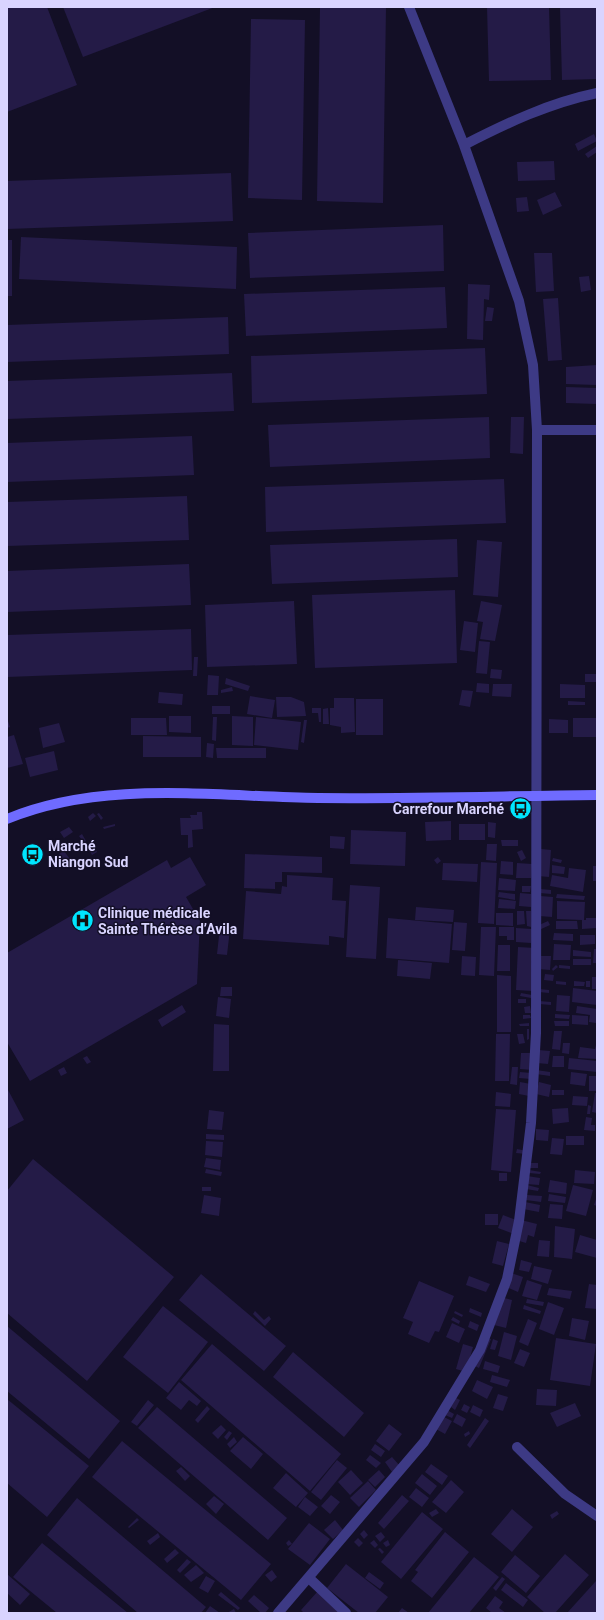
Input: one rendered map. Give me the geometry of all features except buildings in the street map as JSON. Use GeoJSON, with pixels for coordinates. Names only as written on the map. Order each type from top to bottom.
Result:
{"type":"FeatureCollection","features":[{"type":"Feature","properties":{"kind":"street"},"geometry":{"type":"LineString","coordinates":[[278,1613],[424,1442],[480,1350],[507,1279],[519,1221],[531,1123],[536,1033],[537,430],[533,365],[520,300],[464,145],[409,7]]}},
{"type":"Feature","properties":{"kind":"street"},"geometry":{"type":"LineString","coordinates":[[464,145],[509,122],[550,105],[597,93]]}},
{"type":"Feature","properties":{"kind":"street"},"geometry":{"type":"LineString","coordinates":[[537,430],[597,430]]}},
{"type":"Feature","properties":{"kind":"street"},"geometry":{"type":"LineString","coordinates":[[7,819],[30,809],[77,799],[129,793],[318,798],[597,794]]}},
{"type":"Feature","properties":{"kind":"street"},"geometry":{"type":"LineString","coordinates":[[517,1447],[565,1494],[597,1516]]}},
{"type":"Feature","properties":{"kind":"street"},"geometry":{"type":"LineString","coordinates":[[309,1578],[346,1613]]}},
{"type":"Feature","properties":{"kind":"place","name":"Carrefour Marché"},"geometry":{"type":"Point","coordinates":[520,809]}},
{"type":"Feature","properties":{"kind":"place","name":"Marché Niangon Sud"},"geometry":{"type":"Point","coordinates":[32,854]}},
{"type":"Feature","properties":{"kind":"place","name":"Clinique médicale Sainte Thérèse d’Avila"},"geometry":{"type":"Point","coordinates":[82,921]}}]}
